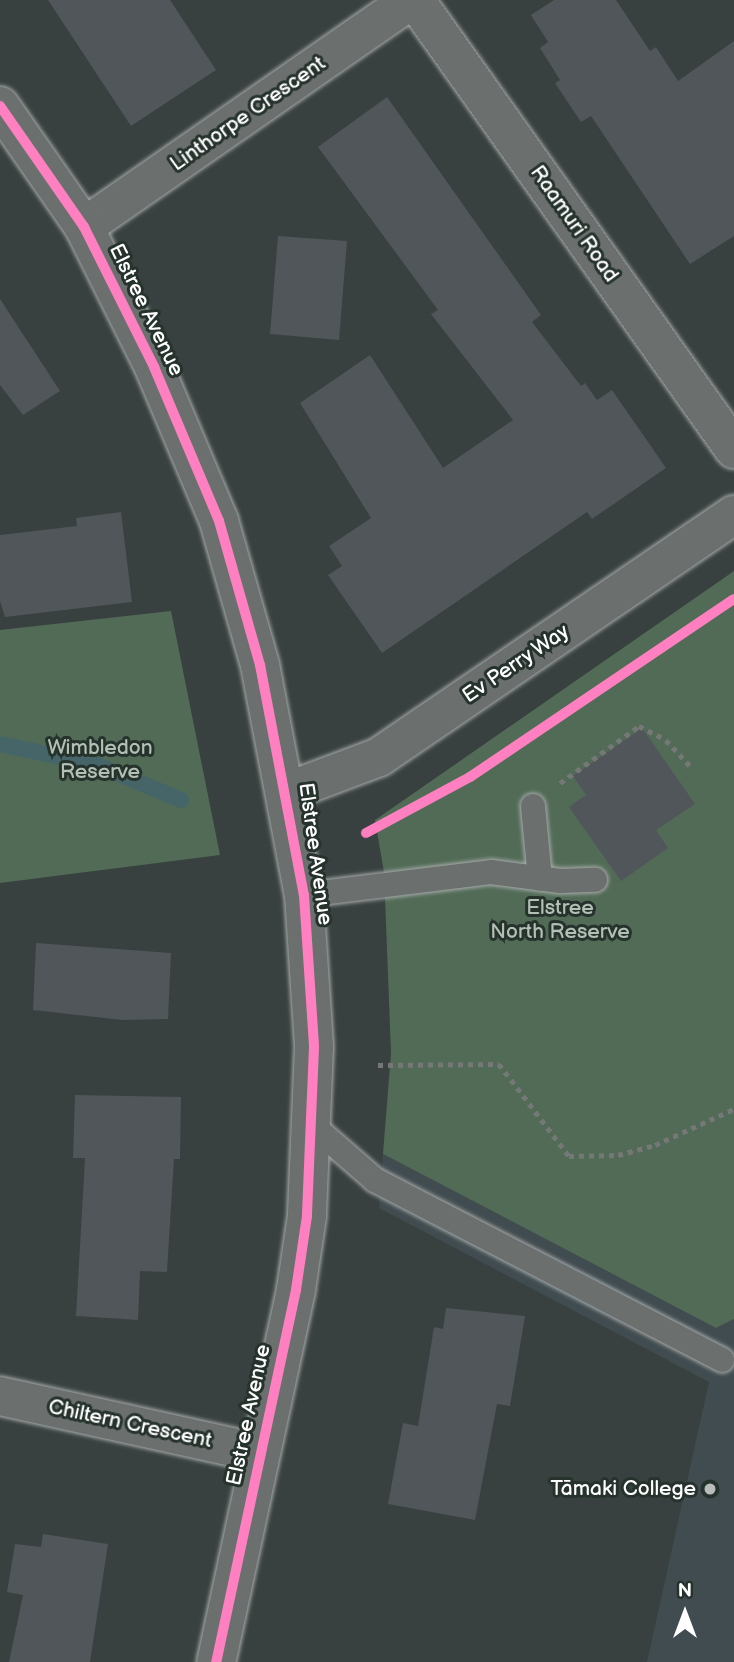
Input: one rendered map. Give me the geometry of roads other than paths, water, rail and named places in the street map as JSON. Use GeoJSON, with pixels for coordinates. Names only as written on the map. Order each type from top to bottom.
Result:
{"type":"FeatureCollection","features":[{"type":"Feature","properties":{"kind":"street","name":"Linthorpe Crescent"},"geometry":{"type":"LineString","coordinates":[[85,227],[413,0]]}},
{"type":"Feature","properties":{"kind":"street","name":"Raamuri Road"},"geometry":{"type":"LineString","coordinates":[[413,0],[734,449]]}},
{"type":"Feature","properties":{"kind":"street","name":"Elstree Avenue"},"geometry":{"type":"LineString","coordinates":[[0,106],[85,227],[154,367],[219,521],[260,665],[304,895],[313,1011],[312,1125],[307,1216],[296,1290],[216,1662]]}},
{"type":"Feature","properties":{"kind":"street","name":"Ev Perry Way"},"geometry":{"type":"LineString","coordinates":[[286,792],[379,757],[734,515]]}},
{"type":"Feature","properties":{"kind":"street","name":"Chiltern Crescent"},"geometry":{"type":"LineString","coordinates":[[0,1396],[260,1453]]}},
{"type":"Feature","properties":{"kind":"lane"},"geometry":{"type":"LineString","coordinates":[[533,810],[540,879]]}},
{"type":"Feature","properties":{"kind":"lane"},"geometry":{"type":"LineString","coordinates":[[304,895],[491,872],[540,879],[595,880]]}},
{"type":"Feature","properties":{"kind":"lane"},"geometry":{"type":"LineString","coordinates":[[312,1125],[375,1180],[722,1360]]}},
{"type":"Feature","properties":{"kind":"waterway"},"geometry":{"type":"LineString","coordinates":[[0,744],[97,765],[181,800]]}},
{"type":"Feature","properties":{"kind":"place","name":"Tāmaki College"},"geometry":{"type":"Point","coordinates":[710,1489]}},
{"type":"Feature","properties":{"kind":"park label","name":"Wimbledon Reserve"},"geometry":{"type":"Point","coordinates":[100,760]}},
{"type":"Feature","properties":{"kind":"park label","name":"Elstree North Reserve"},"geometry":{"type":"Point","coordinates":[560,920]}}]}
